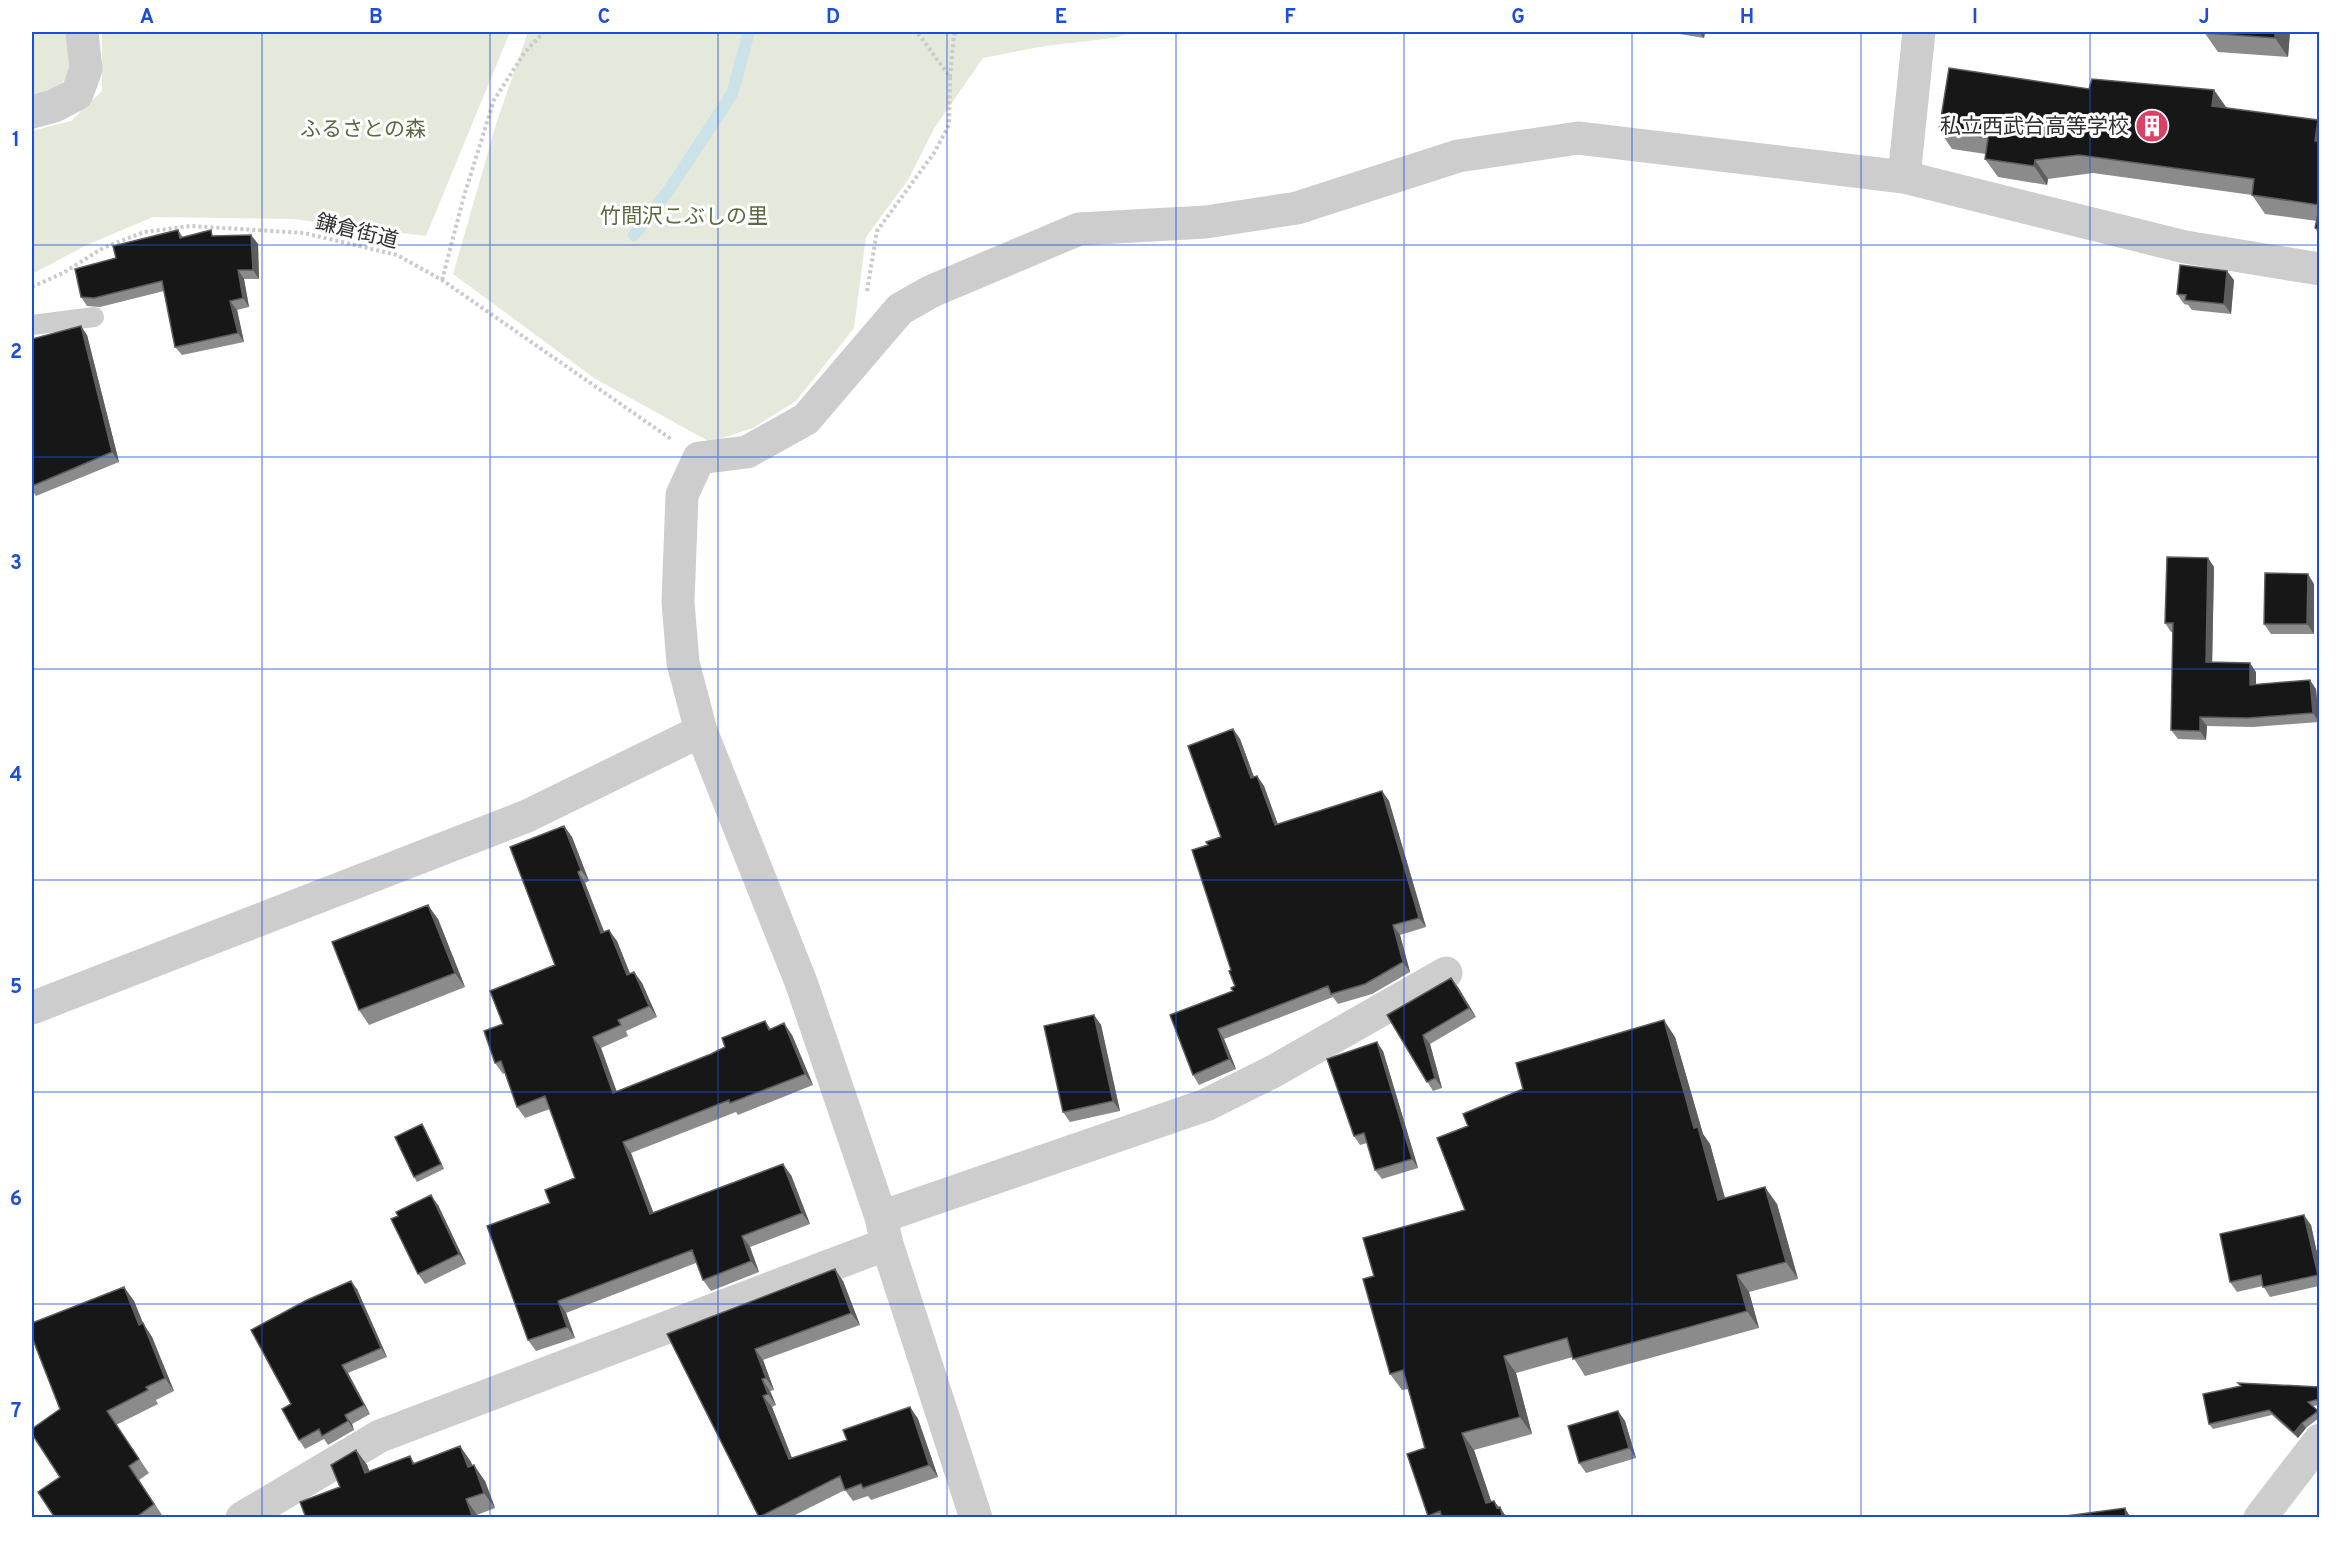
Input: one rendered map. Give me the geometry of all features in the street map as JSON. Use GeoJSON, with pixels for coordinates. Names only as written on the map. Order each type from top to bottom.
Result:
{"type":"FeatureCollection","features":[{"type":"Feature","properties":{"kind":"street"},"geometry":{"type":"LineString","coordinates":[[32,112],[54,106],[77,94],[86,69],[82,32]]}},
{"type":"Feature","properties":{"kind":"street"},"geometry":{"type":"LineString","coordinates":[[1904,177],[1919,32]]}},
{"type":"Feature","properties":{"kind":"street"},"geometry":{"type":"LineString","coordinates":[[976,1518],[884,1230],[801,982],[701,731],[683,663],[678,602],[682,495],[699,458],[747,452],[806,419],[900,309],[932,291],[1079,229],[1206,222],[1297,208],[1458,156],[1578,138],[1904,177],[2185,247],[2319,269]]}},
{"type":"Feature","properties":{"kind":"street"},"geometry":{"type":"LineString","coordinates":[[32,1008],[527,816],[701,731]]}},
{"type":"Feature","properties":{"kind":"street"},"geometry":{"type":"LineString","coordinates":[[242,1518],[380,1436],[884,1230],[1206,1105],[1274,1071],[1446,973]]}},
{"type":"Feature","properties":{"kind":"street"},"geometry":{"type":"LineString","coordinates":[[2260,1518],[2319,1440]]}},
{"type":"Feature","properties":{"kind":"lane"},"geometry":{"type":"LineString","coordinates":[[32,325],[94,317]]}},
{"type":"Feature","properties":{"kind":"path"},"geometry":{"type":"LineString","coordinates":[[442,280],[464,196],[494,100],[525,52],[544,32]]}},
{"type":"Feature","properties":{"kind":"path"},"geometry":{"type":"LineString","coordinates":[[917,32],[950,77]]}},
{"type":"Feature","properties":{"kind":"path"},"geometry":{"type":"LineString","coordinates":[[869,343],[863,330],[863,314],[877,231],[934,153],[949,125],[950,77],[954,34],[957,32]]}},
{"type":"Feature","properties":{"kind":"path","name":"鎌倉街道"},"geometry":{"type":"LineString","coordinates":[[32,287],[63,273],[103,249],[144,232],[191,226],[304,234],[397,255],[442,280],[699,458]]}},
{"type":"Feature","properties":{"kind":"green space"},"geometry":{"type":"Polygon","coordinates":[[[32,32],[70,32],[73,70],[53,93],[32,98],[32,32]]]}},
{"type":"Feature","properties":{"kind":"green space","name":"ふるさとの森"},"geometry":{"type":"Polygon","coordinates":[[[102,32],[510,32],[426,236],[293,219],[153,217],[89,244],[32,274],[32,131],[71,121],[102,91],[102,32]]]}},
{"type":"Feature","properties":{"kind":"green space","name":"竹間沢こぶしの里"},"geometry":{"type":"Polygon","coordinates":[[[528,32],[1133,32],[1114,38],[1045,46],[983,58],[935,127],[908,180],[866,237],[854,328],[796,401],[753,428],[710,442],[594,378],[453,274],[497,121],[528,32]]]}},
{"type":"Feature","properties":{"kind":"building"},"geometry":{"type":"Polygon","coordinates":[[[2275,32],[2275,38],[2205,33],[2275,32]]]}},
{"type":"Feature","properties":{"kind":"building","name":"私立西武台高等学校"},"geometry":{"type":"Polygon","coordinates":[[[1949,68],[2089,89],[2092,79],[2214,90],[2212,106],[2318,120],[2315,141],[2319,141],[2319,205],[2252,195],[2254,179],[2079,155],[2035,160],[2034,166],[1985,159],[1988,138],[1939,130],[1949,68]]]}},
{"type":"Feature","properties":{"kind":"building"},"geometry":{"type":"Polygon","coordinates":[[[2319,209],[2319,229],[2315,228],[2319,209]]]}},
{"type":"Feature","properties":{"kind":"building"},"geometry":{"type":"Polygon","coordinates":[[[178,230],[180,238],[211,230],[212,236],[251,235],[253,270],[238,270],[243,298],[230,301],[238,333],[175,347],[162,281],[94,298],[81,297],[75,269],[116,258],[113,246],[178,230]]]}},
{"type":"Feature","properties":{"kind":"building"},"geometry":{"type":"Polygon","coordinates":[[[2180,265],[2227,271],[2224,304],[2185,300],[2186,295],[2177,294],[2180,265]]]}},
{"type":"Feature","properties":{"kind":"building"},"geometry":{"type":"Polygon","coordinates":[[[81,326],[112,452],[32,486],[32,339],[81,326]]]}},
{"type":"Feature","properties":{"kind":"building"},"geometry":{"type":"Polygon","coordinates":[[[2167,557],[2208,558],[2206,662],[2250,663],[2250,685],[2310,680],[2313,713],[2247,718],[2200,717],[2200,731],[2171,730],[2173,623],[2165,623],[2167,557]]]}},
{"type":"Feature","properties":{"kind":"building"},"geometry":{"type":"Polygon","coordinates":[[[2265,573],[2308,574],[2307,624],[2264,624],[2265,573]]]}},
{"type":"Feature","properties":{"kind":"building"},"geometry":{"type":"Polygon","coordinates":[[[1233,729],[1251,778],[1257,776],[1275,825],[1382,791],[1419,918],[1393,925],[1403,962],[1365,984],[1331,994],[1328,986],[1218,1029],[1229,1059],[1193,1075],[1170,1015],[1233,991],[1231,988],[1235,986],[1192,850],[1208,845],[1206,842],[1221,837],[1188,746],[1233,729]]]}},
{"type":"Feature","properties":{"kind":"building"},"geometry":{"type":"Polygon","coordinates":[[[564,826],[581,870],[578,872],[601,933],[609,930],[627,975],[634,972],[649,1006],[618,1020],[621,1025],[593,1037],[613,1093],[711,1054],[725,1047],[722,1038],[765,1021],[769,1030],[784,1023],[805,1074],[730,1103],[729,1100],[623,1142],[650,1214],[783,1164],[802,1213],[742,1236],[751,1261],[703,1280],[692,1250],[558,1301],[567,1327],[528,1340],[487,1226],[550,1203],[545,1190],[575,1178],[545,1096],[517,1107],[501,1061],[495,1063],[484,1031],[503,1024],[490,991],[555,965],[510,847],[564,826]]]}},
{"type":"Feature","properties":{"kind":"building"},"geometry":{"type":"Polygon","coordinates":[[[428,905],[455,973],[359,1010],[332,942],[428,905]]]}},
{"type":"Feature","properties":{"kind":"building"},"geometry":{"type":"Polygon","coordinates":[[[1451,978],[1469,1008],[1423,1035],[1435,1078],[1427,1082],[1387,1015],[1451,978]]]}},
{"type":"Feature","properties":{"kind":"building"},"geometry":{"type":"Polygon","coordinates":[[[1094,1015],[1113,1101],[1063,1112],[1044,1026],[1094,1015]]]}},
{"type":"Feature","properties":{"kind":"building"},"geometry":{"type":"Polygon","coordinates":[[[1664,1020],[1694,1128],[1698,1127],[1718,1200],[1765,1187],[1786,1262],[1737,1275],[1747,1311],[1573,1359],[1567,1338],[1504,1356],[1520,1417],[1462,1433],[1486,1503],[1494,1501],[1497,1508],[1500,1507],[1503,1518],[1442,1518],[1440,1511],[1428,1516],[1407,1454],[1425,1448],[1403,1370],[1390,1374],[1363,1279],[1374,1276],[1363,1238],[1465,1210],[1437,1138],[1468,1126],[1463,1114],[1523,1089],[1516,1063],[1664,1020]]]}},
{"type":"Feature","properties":{"kind":"building"},"geometry":{"type":"Polygon","coordinates":[[[1377,1042],[1412,1159],[1375,1170],[1364,1133],[1354,1136],[1327,1059],[1377,1042]]]}},
{"type":"Feature","properties":{"kind":"building"},"geometry":{"type":"Polygon","coordinates":[[[422,1124],[441,1164],[414,1177],[395,1137],[422,1124]]]}},
{"type":"Feature","properties":{"kind":"building"},"geometry":{"type":"Polygon","coordinates":[[[431,1195],[459,1254],[418,1274],[391,1219],[398,1216],[396,1212],[431,1195]]]}},
{"type":"Feature","properties":{"kind":"building"},"geometry":{"type":"Polygon","coordinates":[[[2304,1215],[2318,1275],[2263,1287],[2261,1275],[2230,1282],[2220,1234],[2304,1215]]]}},
{"type":"Feature","properties":{"kind":"building"},"geometry":{"type":"Polygon","coordinates":[[[835,1269],[851,1313],[755,1349],[766,1378],[762,1379],[768,1394],[763,1396],[789,1459],[847,1440],[843,1430],[910,1407],[929,1465],[863,1488],[861,1484],[845,1490],[840,1476],[759,1517],[667,1334],[835,1269]]]}},
{"type":"Feature","properties":{"kind":"building"},"geometry":{"type":"Polygon","coordinates":[[[351,1281],[381,1348],[342,1365],[364,1405],[345,1415],[348,1421],[322,1436],[319,1429],[299,1440],[282,1409],[291,1404],[251,1330],[307,1300],[351,1281]]]}},
{"type":"Feature","properties":{"kind":"building"},"geometry":{"type":"Polygon","coordinates":[[[124,1287],[139,1325],[143,1323],[165,1378],[146,1387],[148,1390],[107,1411],[139,1459],[129,1466],[154,1504],[135,1518],[55,1518],[38,1492],[60,1477],[32,1434],[32,1429],[60,1409],[32,1337],[32,1323],[124,1287]]]}},
{"type":"Feature","properties":{"kind":"building"},"geometry":{"type":"Polygon","coordinates":[[[2238,1383],[2319,1387],[2319,1399],[2308,1402],[2318,1411],[2302,1423],[2294,1433],[2269,1410],[2209,1424],[2203,1394],[2241,1386],[2238,1383]]]}},
{"type":"Feature","properties":{"kind":"building"},"geometry":{"type":"Polygon","coordinates":[[[1618,1411],[1629,1448],[1579,1463],[1568,1426],[1618,1411]]]}},
{"type":"Feature","properties":{"kind":"building"},"geometry":{"type":"Polygon","coordinates":[[[460,1446],[468,1467],[474,1465],[484,1493],[466,1499],[473,1518],[306,1518],[300,1502],[340,1487],[331,1465],[356,1450],[365,1473],[410,1456],[413,1464],[460,1446]]]}},
{"type":"Feature","properties":{"kind":"building"},"geometry":{"type":"Polygon","coordinates":[[[2125,1508],[2126,1518],[2059,1518],[2059,1517],[2125,1508]]]}},
{"type":"Feature","properties":{"kind":"waterway"},"geometry":{"type":"LineString","coordinates":[[634,235],[669,190],[732,94],[749,32]]}},
{"type":"Feature","properties":{"kind":"place","name":"私立西武台高等学校"},"geometry":{"type":"Point","coordinates":[2152,126]}}]}
